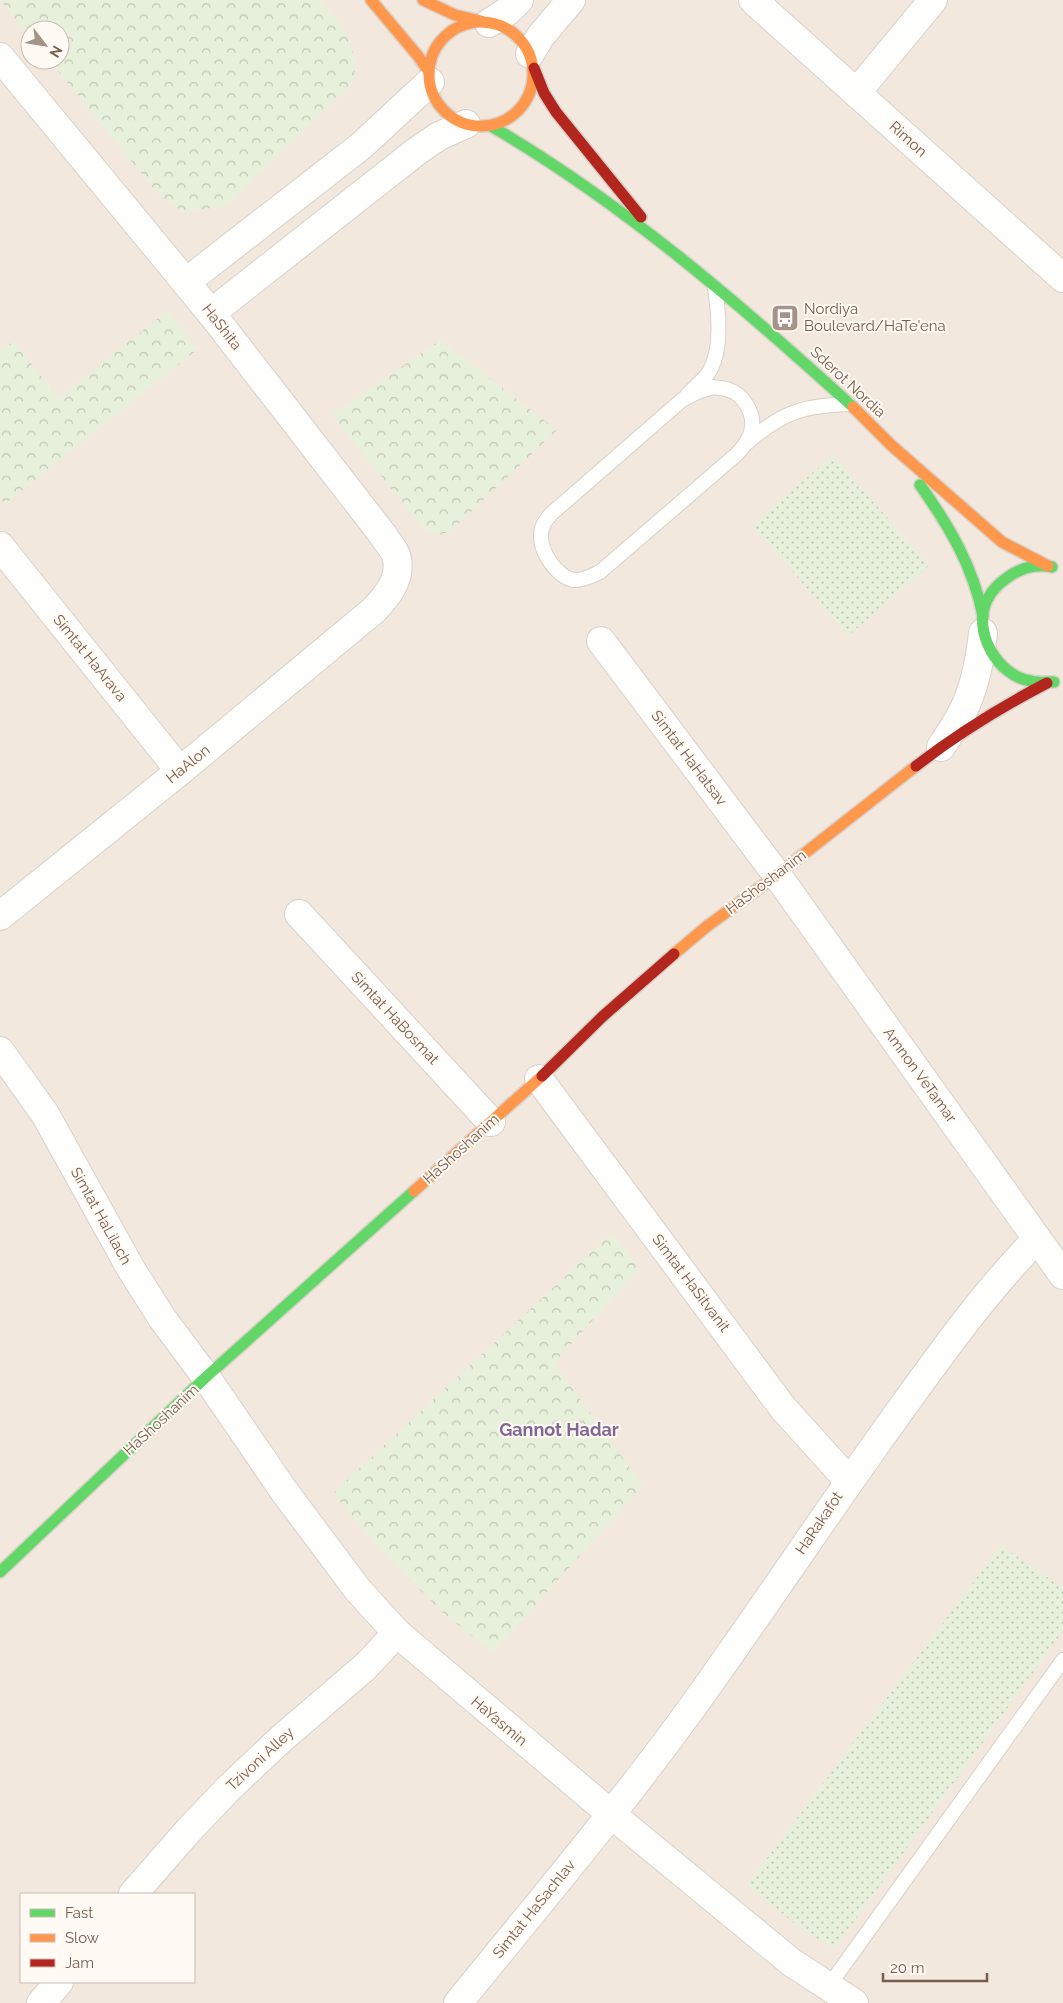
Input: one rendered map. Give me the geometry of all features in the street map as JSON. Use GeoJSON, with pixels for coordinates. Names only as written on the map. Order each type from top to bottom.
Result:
{"type":"FeatureCollection","features":[{"type":"Feature","properties":{"kind":"street"},"geometry":{"type":"LineString","coordinates":[[371,0],[418,56],[429,77],[436,101],[445,113],[459,122],[479,125]]}},
{"type":"Feature","properties":{"kind":"street"},"geometry":{"type":"LineString","coordinates":[[423,0],[455,15],[497,24],[511,31],[522,41],[532,61]]}},
{"type":"Feature","properties":{"kind":"street"},"geometry":{"type":"LineString","coordinates":[[186,282],[361,146],[429,77],[432,57],[439,43],[450,32],[465,24],[485,22],[508,11],[519,0]]}},
{"type":"Feature","properties":{"kind":"street"},"geometry":{"type":"LineString","coordinates":[[211,313],[417,150],[438,136],[507,120],[520,110],[529,98],[533,83],[532,61],[540,37],[571,0]]}},
{"type":"Feature","properties":{"kind":"street","name":"Rimon"},"geometry":{"type":"LineString","coordinates":[[753,0],[1063,278]]}},
{"type":"Feature","properties":{"kind":"street"},"geometry":{"type":"LineString","coordinates":[[857,92],[933,0]]}},
{"type":"Feature","properties":{"kind":"street","name":"HaShita"},"geometry":{"type":"LineString","coordinates":[[0,57],[211,313],[383,535],[397,558],[396,577],[390,593],[374,610]]}},
{"type":"Feature","properties":{"kind":"street","name":"Sderot Nordia"},"geometry":{"type":"LineString","coordinates":[[532,61],[556,112],[666,247]]}},
{"type":"Feature","properties":{"kind":"street","name":"Sderot Nordia"},"geometry":{"type":"LineString","coordinates":[[479,125],[542,156],[666,247],[794,352],[851,404],[891,445],[1002,542],[1048,566]]}},
{"type":"Feature","properties":{"kind":"street","name":"Sderot Nordia"},"geometry":{"type":"LineString","coordinates":[[891,445],[936,507],[965,555],[978,590],[989,650],[999,665],[1012,676],[1029,682],[1057,681]]}},
{"type":"Feature","properties":{"kind":"street","name":"Simtat HaArava"},"geometry":{"type":"LineString","coordinates":[[0,546],[180,771]]}},
{"type":"Feature","properties":{"kind":"street"},"geometry":{"type":"LineString","coordinates":[[983,625],[988,599],[999,584],[1013,573],[1030,567],[1048,566],[1063,570]]}},
{"type":"Feature","properties":{"kind":"street","name":"HaAlon"},"geometry":{"type":"LineString","coordinates":[[0,916],[180,771],[374,610]]}},
{"type":"Feature","properties":{"kind":"street","name":"HaShoshanim"},"geometry":{"type":"LineString","coordinates":[[942,747],[962,714],[972,691],[979,666],[983,625]]}},
{"type":"Feature","properties":{"kind":"street","name":"Simtat HaHatsav"},"geometry":{"type":"LineString","coordinates":[[601,641],[777,876]]}},
{"type":"Feature","properties":{"kind":"street","name":"HaShoshanim"},"geometry":{"type":"LineString","coordinates":[[0,1572],[206,1377],[539,1079],[602,1018],[706,927],[777,876],[942,747],[1009,702],[1057,681]]}},
{"type":"Feature","properties":{"kind":"street","name":"Amnon VeTamar"},"geometry":{"type":"LineString","coordinates":[[777,876],[1037,1239],[1061,1268]]}},
{"type":"Feature","properties":{"kind":"street","name":"Simtat HaBosmat"},"geometry":{"type":"LineString","coordinates":[[299,914],[490,1122]]}},
{"type":"Feature","properties":{"kind":"street","name":"Simtat HaLilach"},"geometry":{"type":"LineString","coordinates":[[0,1051],[38,1104],[131,1269],[162,1318],[206,1377]]}},
{"type":"Feature","properties":{"kind":"street","name":"Simtat HaSitvanit"},"geometry":{"type":"LineString","coordinates":[[539,1079],[783,1408],[849,1481]]}},
{"type":"Feature","properties":{"kind":"street","name":"HaRakafot"},"geometry":{"type":"LineString","coordinates":[[611,1814],[710,1683],[849,1481],[973,1310],[1037,1239]]}},
{"type":"Feature","properties":{"kind":"street","name":"HaYasmin"},"geometry":{"type":"LineString","coordinates":[[206,1377],[284,1492],[358,1590],[396,1633],[784,1957],[844,1998]]}},
{"type":"Feature","properties":{"kind":"street","name":"Tzivoni Alley"},"geometry":{"type":"LineString","coordinates":[[134,1893],[227,1790],[281,1739],[365,1667],[396,1633]]}},
{"type":"Feature","properties":{"kind":"street","name":"Simtat HaSachlav"},"geometry":{"type":"LineString","coordinates":[[458,2003],[611,1814]]}},
{"type":"Feature","properties":{"kind":"street"},"geometry":{"type":"LineString","coordinates":[[41,2003],[58,1983]]}},
{"type":"Feature","properties":{"kind":"lane"},"geometry":{"type":"LineString","coordinates":[[715,288],[719,315],[714,357],[708,374],[682,400],[544,522],[540,535],[543,546],[548,559],[560,573],[574,580],[587,578],[600,572],[769,424],[795,410],[820,405],[851,404]]}},
{"type":"Feature","properties":{"kind":"lane"},"geometry":{"type":"LineString","coordinates":[[682,400],[697,392],[713,387],[730,390],[742,397],[750,412],[752,427],[747,443]]}},
{"type":"Feature","properties":{"kind":"lane"},"geometry":{"type":"LineString","coordinates":[[844,1998],[1063,1660]]}},
{"type":"Feature","properties":{"kind":"shaded area","name":"Gannot Hadar"},"geometry":{"type":"Polygon","coordinates":[[[0,0],[1063,0],[1063,2003],[0,2003],[0,0]]]}},
{"type":"Feature","properties":{"kind":"green space"},"geometry":{"type":"Polygon","coordinates":[[[0,0],[321,0],[345,31],[356,62],[353,83],[226,206],[183,212],[158,194],[57,70],[70,70],[70,20],[20,20],[20,25],[0,0]]]}},
{"type":"Feature","properties":{"kind":"green space"},"geometry":{"type":"Polygon","coordinates":[[[167,311],[198,349],[5,504],[0,498],[0,352],[13,341],[59,398],[167,311]]]}},
{"type":"Feature","properties":{"kind":"green space"},"geometry":{"type":"Polygon","coordinates":[[[440,340],[557,430],[451,531],[438,535],[423,528],[332,415],[440,340]]]}},
{"type":"Feature","properties":{"kind":"green space"},"geometry":{"type":"Polygon","coordinates":[[[833,455],[929,566],[848,636],[752,525],[833,455]]]}},
{"type":"Feature","properties":{"kind":"green space"},"geometry":{"type":"Polygon","coordinates":[[[612,1233],[639,1269],[554,1363],[643,1486],[492,1653],[439,1609],[383,1553],[333,1493],[612,1233]]]}},
{"type":"Feature","properties":{"kind":"green space"},"geometry":{"type":"Polygon","coordinates":[[[1001,1545],[1063,1588],[1063,1631],[835,1948],[804,1931],[747,1885],[1001,1545]]]}},
{"type":"Feature","properties":{"kind":"traffic: fast"},"geometry":{"type":"LineString","coordinates":[[491,126],[588,188],[634,222],[768,331],[853,407]]}},
{"type":"Feature","properties":{"kind":"traffic: fast"},"geometry":{"type":"LineString","coordinates":[[920,485],[959,547],[973,580],[983,616]]}},
{"type":"Feature","properties":{"kind":"traffic: fast"},"geometry":{"type":"LineString","coordinates":[[1052,567],[1036,566],[1026,568],[1011,575],[1001,583],[987,600],[983,612],[983,625],[985,638],[991,650],[1008,671],[1031,681],[1054,682]]}},
{"type":"Feature","properties":{"kind":"traffic: fast"},"geometry":{"type":"LineString","coordinates":[[0,1572],[206,1377],[414,1191]]}},
{"type":"Feature","properties":{"kind":"traffic: slow"},"geometry":{"type":"LineString","coordinates":[[371,0],[429,72]]}},
{"type":"Feature","properties":{"kind":"traffic: slow"},"geometry":{"type":"LineString","coordinates":[[423,0],[455,15],[481,21]]}},
{"type":"Feature","properties":{"kind":"traffic: slow"},"geometry":{"type":"LineString","coordinates":[[481,22],[501,26],[510,30],[518,37],[525,45],[529,54],[533,74],[529,94],[525,103],[518,111],[510,118],[501,122],[481,126],[461,122],[452,118],[444,111],[437,103],[433,94],[429,74],[433,54],[437,45],[444,37],[452,30],[461,26],[481,22]]}},
{"type":"Feature","properties":{"kind":"traffic: slow"},"geometry":{"type":"LineString","coordinates":[[853,407],[891,445],[1002,542],[1048,566]]}},
{"type":"Feature","properties":{"kind":"traffic: slow"},"geometry":{"type":"LineString","coordinates":[[674,954],[706,927],[777,875],[916,766]]}},
{"type":"Feature","properties":{"kind":"traffic: slow"},"geometry":{"type":"LineString","coordinates":[[414,1191],[542,1076]]}},
{"type":"Feature","properties":{"kind":"traffic: jam"},"geometry":{"type":"LineString","coordinates":[[534,68],[544,93],[556,112],[641,217]]}},
{"type":"Feature","properties":{"kind":"traffic: jam"},"geometry":{"type":"LineString","coordinates":[[916,766],[980,722],[1047,683]]}},
{"type":"Feature","properties":{"kind":"traffic: jam"},"geometry":{"type":"LineString","coordinates":[[542,1076],[602,1017],[674,954]]}},
{"type":"Feature","properties":{"kind":"place","name":"Nordiya Boulevard/HaTe'ena"},"geometry":{"type":"Point","coordinates":[785,318]}},
{"type":"Feature","properties":{"kind":"district","name":"Gannot Hadar"},"geometry":{"type":"Point","coordinates":[559,1429]}}]}
